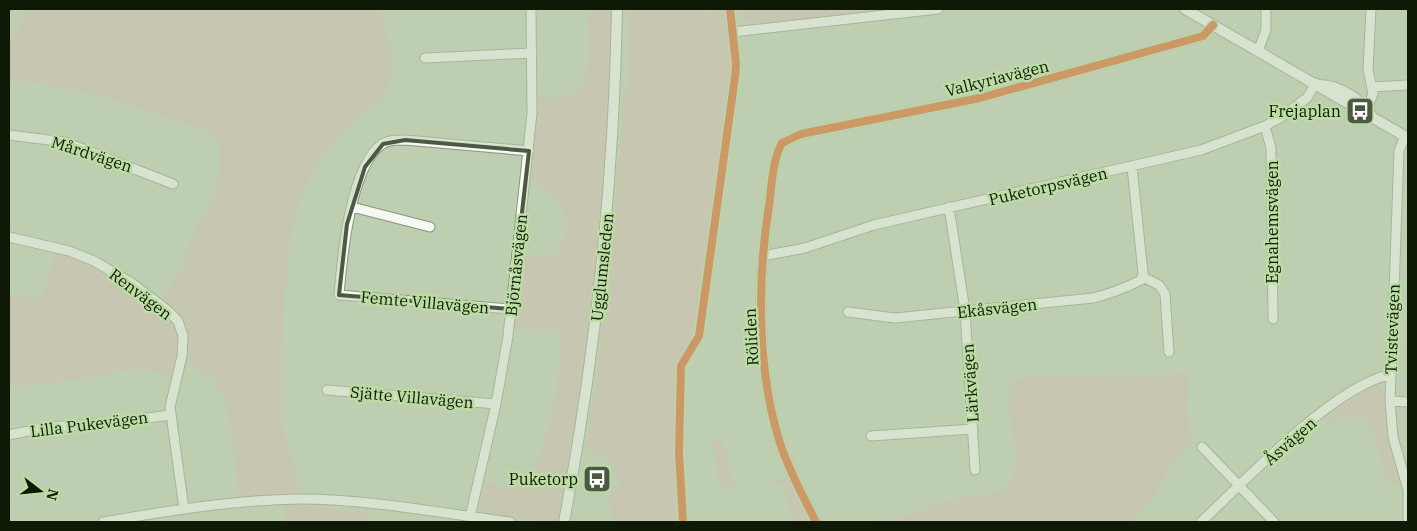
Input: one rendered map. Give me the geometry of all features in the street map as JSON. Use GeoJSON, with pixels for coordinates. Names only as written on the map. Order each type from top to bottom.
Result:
{"type":"FeatureCollection","features":[{"type":"Feature","properties":{"kind":"street","name":"Björnåsvägen"},"geometry":{"type":"LineString","coordinates":[[470,517],[496,404],[511,309],[529,151],[533,91],[530,9]]}},
{"type":"Feature","properties":{"kind":"street","name":"Ugglumsleden"},"geometry":{"type":"LineString","coordinates":[[564,522],[578,448],[599,304],[612,162],[617,9]]}},
{"type":"Feature","properties":{"kind":"street"},"geometry":{"type":"LineString","coordinates":[[733,32],[938,9]]}},
{"type":"Feature","properties":{"kind":"street"},"geometry":{"type":"LineString","coordinates":[[1185,9],[1318,84],[1326,92],[1368,112],[1407,137]]}},
{"type":"Feature","properties":{"kind":"street"},"geometry":{"type":"LineString","coordinates":[[1258,51],[1266,30],[1266,9]]}},
{"type":"Feature","properties":{"kind":"street"},"geometry":{"type":"LineString","coordinates":[[1368,112],[1372,100],[1372,87],[1368,70],[1370,9]]}},
{"type":"Feature","properties":{"kind":"street","name":"Valkyriavägen"},"geometry":{"type":"LineString","coordinates":[[782,143],[801,134],[980,98],[1203,36],[1213,25]]}},
{"type":"Feature","properties":{"kind":"street"},"geometry":{"type":"LineString","coordinates":[[425,58],[532,53]]}},
{"type":"Feature","properties":{"kind":"street","name":"Puketorpsvägen"},"geometry":{"type":"LineString","coordinates":[[763,256],[805,248],[865,228],[949,207],[1201,150],[1265,126],[1297,108],[1318,84]]}},
{"type":"Feature","properties":{"kind":"street"},"geometry":{"type":"LineString","coordinates":[[1372,87],[1408,85]]}},
{"type":"Feature","properties":{"kind":"street","name":"Egnahemsvägen"},"geometry":{"type":"LineString","coordinates":[[1265,126],[1271,148],[1272,318]]}},
{"type":"Feature","properties":{"kind":"street","name":"Mårdvägen"},"geometry":{"type":"LineString","coordinates":[[9,135],[65,142],[173,184]]}},
{"type":"Feature","properties":{"kind":"street","name":"Tvistevägen"},"geometry":{"type":"LineString","coordinates":[[1407,137],[1399,151],[1389,375],[1394,437],[1408,490],[1408,522]]}},
{"type":"Feature","properties":{"kind":"street"},"geometry":{"type":"LineString","coordinates":[[430,227],[352,207],[368,162],[378,148],[389,141],[404,140],[529,151]]}},
{"type":"Feature","properties":{"kind":"street","name":"Röliden"},"geometry":{"type":"LineString","coordinates":[[782,143],[776,157],[763,256],[763,344],[770,402],[787,464],[816,522]]}},
{"type":"Feature","properties":{"kind":"street"},"geometry":{"type":"LineString","coordinates":[[1132,167],[1143,277],[1159,285],[1165,294],[1169,352]]}},
{"type":"Feature","properties":{"kind":"street","name":"Femte Villavägen"},"geometry":{"type":"LineString","coordinates":[[352,207],[345,237],[340,295],[511,309]]}},
{"type":"Feature","properties":{"kind":"street","name":"Lärkvägen"},"geometry":{"type":"LineString","coordinates":[[949,207],[966,311],[975,470]]}},
{"type":"Feature","properties":{"kind":"street","name":"Renvägen"},"geometry":{"type":"LineString","coordinates":[[9,237],[61,249],[94,261],[133,284],[172,315],[181,328],[183,344],[170,401],[170,414],[184,509]]}},
{"type":"Feature","properties":{"kind":"street","name":"Ekåsvägen"},"geometry":{"type":"LineString","coordinates":[[848,312],[895,318],[1093,298],[1113,293],[1143,277]]}},
{"type":"Feature","properties":{"kind":"street","name":"Åsvägen"},"geometry":{"type":"LineString","coordinates":[[1200,522],[1294,436],[1346,394],[1374,378],[1389,375]]}},
{"type":"Feature","properties":{"kind":"street","name":"Sjätte Villavägen"},"geometry":{"type":"LineString","coordinates":[[328,390],[496,404]]}},
{"type":"Feature","properties":{"kind":"street"},"geometry":{"type":"LineString","coordinates":[[1390,401],[1408,402]]}},
{"type":"Feature","properties":{"kind":"street","name":"Lilla Pukevägen"},"geometry":{"type":"LineString","coordinates":[[9,435],[48,427],[111,424],[170,414]]}},
{"type":"Feature","properties":{"kind":"street"},"geometry":{"type":"LineString","coordinates":[[871,436],[973,429]]}},
{"type":"Feature","properties":{"kind":"street"},"geometry":{"type":"LineString","coordinates":[[1202,447],[1274,522]]}},
{"type":"Feature","properties":{"kind":"street"},"geometry":{"type":"LineString","coordinates":[[103,522],[184,509],[299,499],[445,518],[470,517],[510,522]]}},
{"type":"Feature","properties":{"kind":"highlighted area"},"geometry":{"type":"Polygon","coordinates":[[[405,140],[529,151],[511,309],[339,295],[347,224],[365,167],[383,144],[405,140]]]}},
{"type":"Feature","properties":{"kind":"shaded area"},"geometry":{"type":"Polygon","coordinates":[[[25,9],[379,9],[391,53],[391,77],[388,88],[380,101],[343,129],[322,156],[305,186],[291,238],[285,289],[282,418],[285,436],[297,477],[299,494],[239,499],[230,423],[222,395],[217,385],[188,360],[187,332],[182,319],[162,300],[181,270],[191,236],[212,202],[220,170],[219,143],[202,129],[107,97],[23,81],[9,84],[9,40],[18,32],[25,9]]]}},
{"type":"Feature","properties":{"kind":"shaded area"},"geometry":{"type":"Polygon","coordinates":[[[587,9],[615,9],[599,283],[562,517],[556,522],[551,522],[490,516],[480,510],[485,483],[506,486],[529,479],[544,442],[553,406],[559,369],[562,330],[514,329],[521,255],[553,258],[559,251],[564,237],[565,218],[559,202],[547,189],[530,179],[539,97],[566,98],[576,90],[583,80],[587,69],[589,46],[587,9]]]}},
{"type":"Feature","properties":{"kind":"shaded area"},"geometry":{"type":"Polygon","coordinates":[[[629,9],[708,9],[709,26],[709,9],[728,9],[735,64],[734,82],[696,335],[680,363],[678,371],[676,436],[681,522],[619,522],[613,520],[608,497],[613,488],[620,487],[613,463],[605,456],[592,455],[587,444],[611,267],[624,92],[629,91],[629,9]]]}},
{"type":"Feature","properties":{"kind":"shaded area"},"geometry":{"type":"Polygon","coordinates":[[[734,9],[889,9],[756,26],[735,12],[734,9]]]}},
{"type":"Feature","properties":{"kind":"shaded area"},"geometry":{"type":"Polygon","coordinates":[[[55,252],[82,260],[101,269],[127,284],[166,314],[174,325],[180,340],[179,356],[173,376],[138,369],[93,378],[9,387],[9,295],[42,299],[55,252]]]}},
{"type":"Feature","properties":{"kind":"shaded area"},"geometry":{"type":"Polygon","coordinates":[[[1182,372],[1189,379],[1187,408],[1191,440],[1165,475],[1151,502],[1133,522],[857,522],[905,516],[950,500],[1003,490],[1011,482],[1014,469],[1015,451],[1008,396],[1012,382],[1046,374],[1107,377],[1135,374],[1154,377],[1182,372]]]}},
{"type":"Feature","properties":{"kind":"shaded area"},"geometry":{"type":"Polygon","coordinates":[[[1374,384],[1387,391],[1387,422],[1400,477],[1400,482],[1390,485],[1385,481],[1378,446],[1366,417],[1334,418],[1327,425],[1323,422],[1374,384]]]}},
{"type":"Feature","properties":{"kind":"shaded area"},"geometry":{"type":"Polygon","coordinates":[[[723,440],[734,486],[719,488],[713,442],[723,440]]]}},
{"type":"Feature","properties":{"kind":"shaded area"},"geometry":{"type":"Polygon","coordinates":[[[789,479],[810,519],[809,522],[791,522],[785,484],[778,485],[773,481],[789,479]]]}},
{"type":"Feature","properties":{"kind":"shaded area"},"geometry":{"type":"Polygon","coordinates":[[[295,504],[364,512],[372,522],[284,522],[285,505],[295,504]]]}},
{"type":"Feature","properties":{"kind":"cycle path"},"geometry":{"type":"LineString","coordinates":[[683,522],[679,452],[681,366],[699,336],[735,77],[736,64],[730,9]]}},
{"type":"Feature","properties":{"kind":"cycle path"},"geometry":{"type":"LineString","coordinates":[[816,522],[792,473],[780,443],[772,415],[763,356],[761,325],[762,264],[773,173],[776,157],[782,143],[801,134],[980,98],[1203,36],[1213,25]]}},
{"type":"Feature","properties":{"kind":"place","name":"Frejaplan"},"geometry":{"type":"Point","coordinates":[1360,111]}},
{"type":"Feature","properties":{"kind":"place","name":"Puketorp"},"geometry":{"type":"Point","coordinates":[597,479]}}]}
